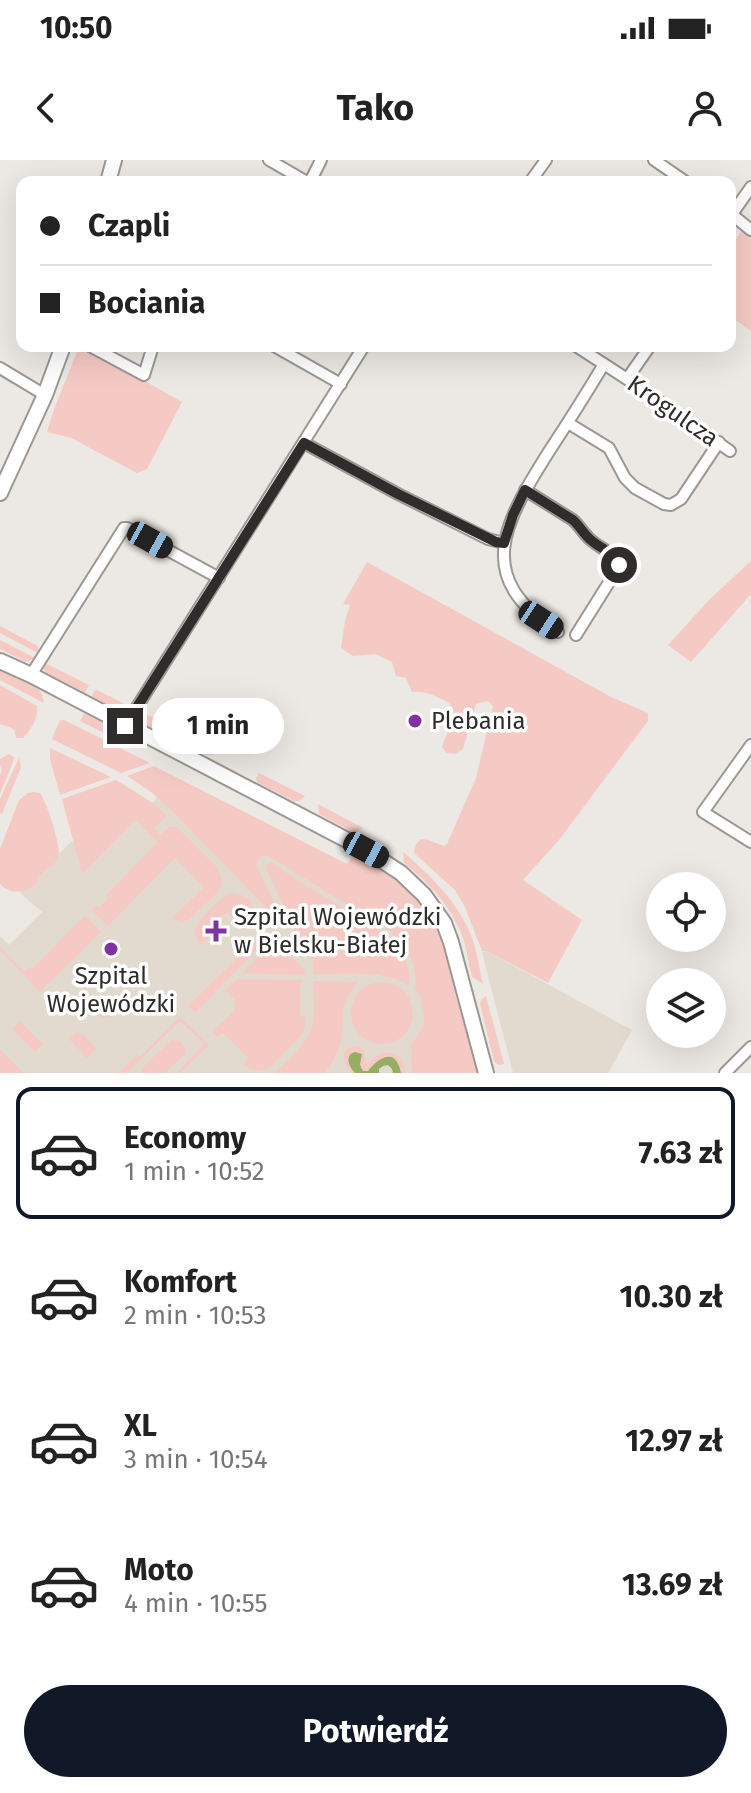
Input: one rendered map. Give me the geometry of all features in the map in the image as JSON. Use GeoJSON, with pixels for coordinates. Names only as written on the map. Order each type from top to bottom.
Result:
{"type":"FeatureCollection","features":[{"type":"Feature","properties":{"kind":"street"},"geometry":{"type":"LineString","coordinates":[[269,160],[298,176]]}},
{"type":"Feature","properties":{"kind":"street"},"geometry":{"type":"LineString","coordinates":[[654,160],[677,176]]}},
{"type":"Feature","properties":{"kind":"street"},"geometry":{"type":"LineString","coordinates":[[736,207],[751,187]]}},
{"type":"Feature","properties":{"kind":"street"},"geometry":{"type":"LineString","coordinates":[[0,493],[45,395],[61,352]]}},
{"type":"Feature","properties":{"kind":"street"},"geometry":{"type":"LineString","coordinates":[[101,352],[144,375],[151,352]]}},
{"type":"Feature","properties":{"kind":"street"},"geometry":{"type":"LineString","coordinates":[[285,352],[341,384]]}},
{"type":"Feature","properties":{"kind":"street"},"geometry":{"type":"LineString","coordinates":[[125,726],[360,352]]}},
{"type":"Feature","properties":{"kind":"street","name":"Krogulcza"},"geometry":{"type":"LineString","coordinates":[[585,352],[730,451]]}},
{"type":"Feature","properties":{"kind":"street"},"geometry":{"type":"LineString","coordinates":[[627,379],[646,352]]}},
{"type":"Feature","properties":{"kind":"street"},"geometry":{"type":"LineString","coordinates":[[558,632],[541,620],[515,590],[506,572],[504,543],[525,490],[604,364]]}},
{"type":"Feature","properties":{"kind":"street"},"geometry":{"type":"LineString","coordinates":[[0,368],[45,395]]}},
{"type":"Feature","properties":{"kind":"street"},"geometry":{"type":"LineString","coordinates":[[568,423],[609,448],[630,484],[671,505],[681,499],[719,442]]}},
{"type":"Feature","properties":{"kind":"street"},"geometry":{"type":"LineString","coordinates":[[304,443],[449,520],[488,539],[504,543]]}},
{"type":"Feature","properties":{"kind":"street"},"geometry":{"type":"LineString","coordinates":[[525,490],[573,520],[589,539],[619,562],[576,635]]}},
{"type":"Feature","properties":{"kind":"street"},"geometry":{"type":"LineString","coordinates":[[31,675],[124,528],[219,578]]}},
{"type":"Feature","properties":{"kind":"street"},"geometry":{"type":"LineString","coordinates":[[0,661],[381,858],[431,905],[448,933],[486,1073]]}},
{"type":"Feature","properties":{"kind":"street"},"geometry":{"type":"LineString","coordinates":[[751,745],[703,812],[751,842]]}},
{"type":"Feature","properties":{"kind":"street"},"geometry":{"type":"LineString","coordinates":[[725,1073],[751,1047]]}},
{"type":"Feature","properties":{"kind":"shaded area"},"geometry":{"type":"Polygon","coordinates":[[[743,229],[751,234],[751,331],[736,320],[736,239],[743,229]]]}},
{"type":"Feature","properties":{"kind":"shaded area"},"geometry":{"type":"Polygon","coordinates":[[[77,352],[94,352],[182,402],[147,469],[137,473],[71,438],[47,432],[77,352]]]}},
{"type":"Feature","properties":{"kind":"shaded area"},"geometry":{"type":"Polygon","coordinates":[[[751,561],[751,594],[691,662],[668,645],[710,599],[751,561]]]}},
{"type":"Feature","properties":{"kind":"shaded area"},"geometry":{"type":"Polygon","coordinates":[[[367,562],[611,697],[648,713],[648,721],[559,840],[523,880],[582,920],[548,983],[482,951],[455,890],[414,853],[421,839],[444,846],[447,844],[476,778],[493,706],[488,701],[476,704],[463,749],[455,754],[447,753],[442,748],[454,713],[447,702],[431,694],[412,692],[406,678],[396,676],[392,662],[375,654],[353,656],[341,648],[350,605],[343,604],[367,562]]]}},
{"type":"Feature","properties":{"kind":"shaded area"},"geometry":{"type":"Polygon","coordinates":[[[0,626],[36,645],[38,653],[0,633],[0,626]]]}},
{"type":"Feature","properties":{"kind":"shaded area"},"geometry":{"type":"Polygon","coordinates":[[[0,640],[35,658],[26,662],[0,649],[0,640]]]}},
{"type":"Feature","properties":{"kind":"shaded area"},"geometry":{"type":"Polygon","coordinates":[[[43,662],[89,685],[85,693],[47,673],[43,662]]]}},
{"type":"Feature","properties":{"kind":"shaded area"},"geometry":{"type":"Polygon","coordinates":[[[0,671],[37,688],[44,703],[0,680],[0,671]]]}},
{"type":"Feature","properties":{"kind":"shaded area"},"geometry":{"type":"Polygon","coordinates":[[[0,685],[37,706],[34,723],[23,738],[16,738],[14,729],[0,724],[0,685]]]}},
{"type":"Feature","properties":{"kind":"shaded area"},"geometry":{"type":"Polygon","coordinates":[[[97,690],[131,707],[123,713],[92,697],[97,690]]]}},
{"type":"Feature","properties":{"kind":"shaded area"},"geometry":{"type":"Polygon","coordinates":[[[140,711],[216,751],[213,755],[206,755],[142,723],[140,711]]]}},
{"type":"Feature","properties":{"kind":"shaded area"},"geometry":{"type":"Polygon","coordinates":[[[84,713],[111,727],[108,735],[80,721],[84,713]]]}},
{"type":"Feature","properties":{"kind":"shaded area"},"geometry":{"type":"Polygon","coordinates":[[[60,720],[150,763],[121,773],[52,739],[60,720]]]}},
{"type":"Feature","properties":{"kind":"shaded area"},"geometry":{"type":"Polygon","coordinates":[[[50,748],[111,777],[60,795],[50,748]]]}},
{"type":"Feature","properties":{"kind":"shaded area"},"geometry":{"type":"Polygon","coordinates":[[[9,754],[14,757],[13,762],[0,794],[0,759],[9,754]]]}},
{"type":"Feature","properties":{"kind":"shaded area"},"geometry":{"type":"Polygon","coordinates":[[[19,758],[21,767],[2,814],[0,799],[19,758]]]}},
{"type":"Feature","properties":{"kind":"shaded area"},"geometry":{"type":"Polygon","coordinates":[[[154,766],[347,864],[355,852],[398,880],[431,918],[446,949],[479,1073],[412,1073],[411,1045],[424,1025],[424,1015],[420,995],[415,990],[413,964],[401,942],[388,930],[263,855],[257,861],[258,869],[287,929],[171,810],[127,776],[154,766]]]}},
{"type":"Feature","properties":{"kind":"shaded area"},"geometry":{"type":"Polygon","coordinates":[[[259,773],[305,796],[294,801],[258,783],[256,778],[259,773]]]}},
{"type":"Feature","properties":{"kind":"shaded area"},"geometry":{"type":"Polygon","coordinates":[[[116,780],[150,801],[167,816],[154,828],[160,835],[169,827],[177,827],[217,867],[221,887],[189,920],[171,919],[204,887],[175,858],[108,926],[91,910],[108,899],[106,895],[158,842],[135,820],[82,874],[62,799],[116,780]]]}},
{"type":"Feature","properties":{"kind":"shaded area","name":"Szpital Wojewódzki w Bielsku-Białej"},"geometry":{"type":"Polygon","coordinates":[[[167,786],[406,925],[456,1073],[0,1073],[0,936],[9,945],[42,912],[20,893],[72,841],[93,862],[167,786]]]}},
{"type":"Feature","properties":{"kind":"shaded area"},"geometry":{"type":"Polygon","coordinates":[[[34,792],[40,793],[46,805],[59,853],[53,866],[36,879],[38,882],[34,886],[14,892],[0,884],[0,849],[19,800],[34,792]]]}},
{"type":"Feature","properties":{"kind":"shaded area"},"geometry":{"type":"Polygon","coordinates":[[[318,804],[363,828],[355,833],[319,814],[318,804]]]}},
{"type":"Feature","properties":{"kind":"shaded area"},"geometry":{"type":"Polygon","coordinates":[[[403,852],[433,879],[458,911],[473,941],[483,984],[472,977],[463,938],[451,913],[429,886],[404,863],[403,852]]]}},
{"type":"Feature","properties":{"kind":"shaded area"},"geometry":{"type":"Polygon","coordinates":[[[271,862],[390,937],[405,959],[409,986],[376,975],[313,974],[308,949],[296,935],[266,868],[271,862]]]}},
{"type":"Feature","properties":{"kind":"shaded area"},"geometry":{"type":"Polygon","coordinates":[[[230,893],[251,901],[251,914],[241,925],[227,912],[220,919],[224,923],[200,946],[194,931],[197,925],[209,910],[230,893]]]}},
{"type":"Feature","properties":{"kind":"shaded area"},"geometry":{"type":"Polygon","coordinates":[[[85,915],[101,932],[40,992],[0,950],[0,947],[24,971],[30,967],[32,969],[85,915]]]}},
{"type":"Feature","properties":{"kind":"shaded area"},"geometry":{"type":"Polygon","coordinates":[[[255,940],[261,946],[195,1013],[188,1006],[255,940]]]}},
{"type":"Feature","properties":{"kind":"shaded area"},"geometry":{"type":"Polygon","coordinates":[[[265,950],[295,960],[306,975],[242,973],[265,950]]]}},
{"type":"Feature","properties":{"kind":"shaded area"},"geometry":{"type":"Polygon","coordinates":[[[482,952],[488,952],[632,1030],[608,1073],[513,1073],[482,952]]]}},
{"type":"Feature","properties":{"kind":"shaded area"},"geometry":{"type":"Polygon","coordinates":[[[238,979],[306,980],[300,984],[300,1015],[305,1018],[305,1027],[300,1037],[270,1067],[259,1071],[243,1064],[248,1058],[223,1033],[218,1037],[212,1031],[234,1011],[235,1000],[225,990],[238,979]]]}},
{"type":"Feature","properties":{"kind":"shaded area"},"geometry":{"type":"Polygon","coordinates":[[[313,981],[359,982],[344,1007],[337,1053],[325,1073],[275,1073],[301,1046],[312,1027],[313,981]]]}},
{"type":"Feature","properties":{"kind":"shaded area"},"geometry":{"type":"Polygon","coordinates":[[[382,982],[404,991],[413,1013],[404,1035],[382,1044],[360,1035],[351,1013],[360,991],[382,982]]]}},
{"type":"Feature","properties":{"kind":"shaded area"},"geometry":{"type":"Polygon","coordinates":[[[112,995],[119,998],[122,1005],[110,1018],[102,1018],[98,1015],[97,1007],[112,995]]]}},
{"type":"Feature","properties":{"kind":"shaded area"},"geometry":{"type":"Polygon","coordinates":[[[486,996],[504,1064],[498,1065],[494,1061],[480,1004],[486,996]]]}},
{"type":"Feature","properties":{"kind":"shaded area"},"geometry":{"type":"Polygon","coordinates":[[[180,1017],[209,1045],[180,1073],[176,1073],[204,1044],[180,1021],[127,1073],[119,1073],[137,1055],[140,1057],[180,1017]]]}},
{"type":"Feature","properties":{"kind":"shaded area"},"geometry":{"type":"Polygon","coordinates":[[[20,1021],[43,1044],[35,1052],[12,1029],[20,1021]]]}},
{"type":"Feature","properties":{"kind":"shaded area"},"geometry":{"type":"Polygon","coordinates":[[[77,1033],[84,1035],[96,1049],[87,1058],[68,1038],[77,1033]]]}},
{"type":"Feature","properties":{"kind":"shaded area"},"geometry":{"type":"Polygon","coordinates":[[[171,1040],[182,1043],[185,1054],[165,1073],[141,1073],[142,1068],[171,1040]]]}},
{"type":"Feature","properties":{"kind":"shaded area"},"geometry":{"type":"Polygon","coordinates":[[[355,1046],[364,1051],[367,1064],[386,1052],[395,1054],[404,1062],[406,1073],[401,1073],[399,1065],[391,1058],[382,1059],[368,1072],[363,1071],[360,1065],[363,1057],[352,1070],[355,1073],[351,1073],[344,1054],[345,1050],[355,1046]]]}},
{"type":"Feature","properties":{"kind":"shaded area"},"geometry":{"type":"Polygon","coordinates":[[[0,1049],[23,1072],[23,1073],[0,1073],[0,1049]]]}},
{"type":"Feature","properties":{"kind":"shaded area"},"geometry":{"type":"Polygon","coordinates":[[[355,1052],[362,1054],[360,1065],[363,1071],[391,1057],[399,1065],[401,1073],[393,1073],[388,1065],[379,1069],[379,1073],[355,1073],[349,1065],[349,1058],[355,1052]]]}},
{"type":"Feature","properties":{"kind":"place","name":"Plebania"},"geometry":{"type":"Point","coordinates":[415,721]}},
{"type":"Feature","properties":{"kind":"place","name":"Szpital Wojewódzki w Bielsku-Białej"},"geometry":{"type":"Point","coordinates":[216,931]}},
{"type":"Feature","properties":{"kind":"place","name":"Szpital Wojewódzki"},"geometry":{"type":"Point","coordinates":[111,949]}},
{"type":"Feature","properties":{"kind":"route"},"geometry":{"type":"LineString","coordinates":[[125,726],[304,443],[496,542],[504,543],[525,490],[573,520],[589,539],[616,557],[619,565]]}}]}
